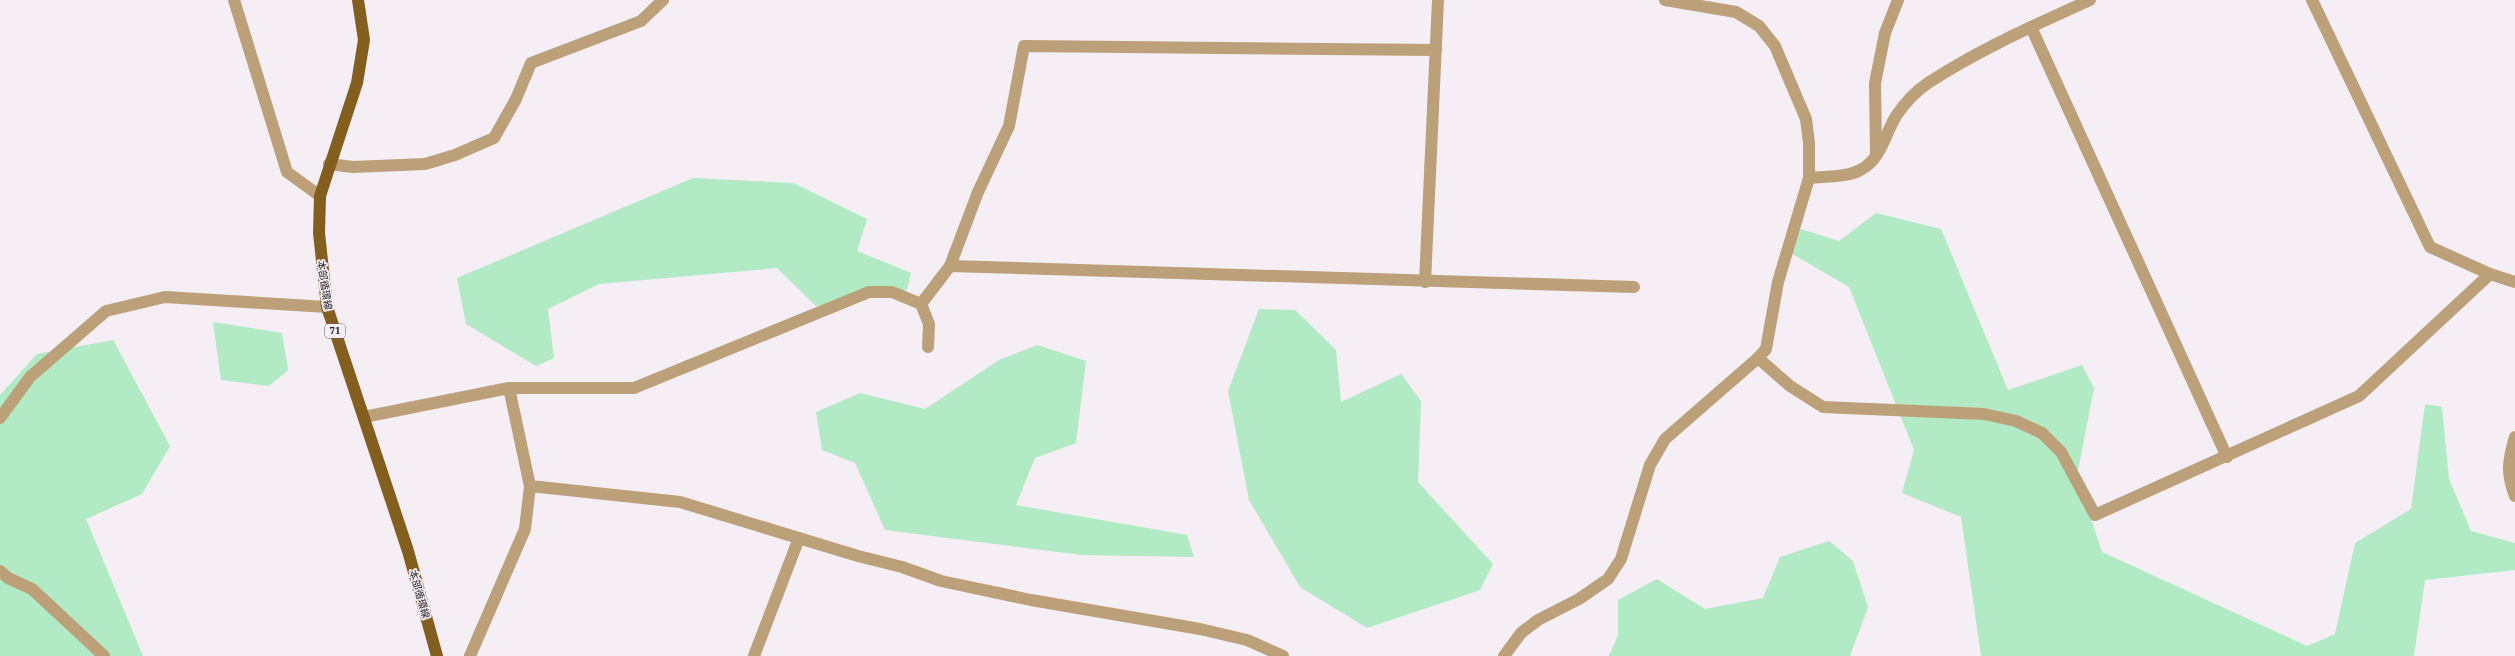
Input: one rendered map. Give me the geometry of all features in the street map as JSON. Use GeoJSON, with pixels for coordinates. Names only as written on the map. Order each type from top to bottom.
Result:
{"type":"FeatureCollection","features":[{"type":"Feature","properties":{"kind":"main road","name":"本部循環線"},"geometry":{"type":"LineString","coordinates":[[358,0],[364,40],[358,83],[329,164],[320,196],[318,233],[327,307],[408,551],[437,656]]}},
{"type":"Feature","properties":{"kind":"street"},"geometry":{"type":"LineString","coordinates":[[234,0],[287,172],[320,196]]}},
{"type":"Feature","properties":{"kind":"street"},"geometry":{"type":"LineString","coordinates":[[329,164],[353,167],[424,164],[455,155],[494,138],[516,99],[531,63],[641,20],[663,0]]}},
{"type":"Feature","properties":{"kind":"street"},"geometry":{"type":"LineString","coordinates":[[1425,282],[1438,0]]}},
{"type":"Feature","properties":{"kind":"street"},"geometry":{"type":"LineString","coordinates":[[1504,656],[1521,633],[1538,620],[1579,599],[1608,579],[1621,559],[1650,465],[1665,439],[1758,358],[1766,349],[1778,282],[1809,178],[1810,143],[1806,119],[1775,46],[1759,26],[1736,12],[1665,0]]}},
{"type":"Feature","properties":{"kind":"street"},"geometry":{"type":"LineString","coordinates":[[1876,156],[1875,83],[1885,33],[1898,0]]}},
{"type":"Feature","properties":{"kind":"street"},"geometry":{"type":"LineString","coordinates":[[1809,178],[1846,175],[1863,169],[1876,156],[1896,116],[1908,101],[1926,84],[2031,27],[2090,0]]}},
{"type":"Feature","properties":{"kind":"street"},"geometry":{"type":"LineString","coordinates":[[2312,0],[2430,247],[2490,274],[2515,282]]}},
{"type":"Feature","properties":{"kind":"street"},"geometry":{"type":"LineString","coordinates":[[2031,27],[2227,457]]}},
{"type":"Feature","properties":{"kind":"street"},"geometry":{"type":"LineString","coordinates":[[921,304],[950,266],[978,192],[1009,126],[1024,46],[1436,50]]}},
{"type":"Feature","properties":{"kind":"street"},"geometry":{"type":"LineString","coordinates":[[950,266],[1425,282],[1634,287]]}},
{"type":"Feature","properties":{"kind":"street"},"geometry":{"type":"LineString","coordinates":[[1758,358],[1790,386],[1824,407],[1984,414],[2016,421],[2042,433],[2061,452],[2095,515],[2227,457],[2359,396],[2490,274]]}},
{"type":"Feature","properties":{"kind":"street"},"geometry":{"type":"LineString","coordinates":[[364,417],[509,388],[634,388],[869,292],[892,292],[921,304],[929,324],[928,347]]}},
{"type":"Feature","properties":{"kind":"street"},"geometry":{"type":"LineString","coordinates":[[0,418],[30,377],[106,311],[165,297],[327,307]]}},
{"type":"Feature","properties":{"kind":"street"},"geometry":{"type":"LineString","coordinates":[[470,656],[525,529],[530,486],[509,388]]}},
{"type":"Feature","properties":{"kind":"street"},"geometry":{"type":"LineString","coordinates":[[2515,437],[2509,457],[2508,478],[2515,496]]}},
{"type":"Feature","properties":{"kind":"street"},"geometry":{"type":"LineString","coordinates":[[530,486],[680,502],[971,588],[1200,629],[1247,640],[1282,656]]}},
{"type":"Feature","properties":{"kind":"street"},"geometry":{"type":"LineString","coordinates":[[754,656],[799,538]]}},
{"type":"Feature","properties":{"kind":"street"},"geometry":{"type":"LineString","coordinates":[[0,571],[8,578],[32,589],[104,656]]}},
{"type":"Feature","properties":{"kind":"green space"},"geometry":{"type":"Polygon","coordinates":[[[693,178],[793,183],[867,219],[857,251],[911,273],[907,290],[816,306],[777,268],[599,284],[548,309],[554,358],[536,366],[466,324],[457,278],[693,178]]]}},
{"type":"Feature","properties":{"kind":"green space"},"geometry":{"type":"Polygon","coordinates":[[[1876,213],[1941,229],[2008,390],[2082,365],[2094,388],[2077,476],[2102,552],[2307,646],[2335,634],[2355,543],[2411,509],[2425,404],[2442,407],[2449,479],[2471,531],[2515,543],[2515,570],[2425,580],[2414,656],[1981,656],[1961,517],[1902,493],[1914,450],[1849,287],[1789,252],[1798,228],[1839,241],[1876,213]]]}},
{"type":"Feature","properties":{"kind":"green space"},"geometry":{"type":"Polygon","coordinates":[[[1259,309],[1295,310],[1336,350],[1341,402],[1401,374],[1421,401],[1418,482],[1493,564],[1480,590],[1367,628],[1300,587],[1249,500],[1228,391],[1259,309]]]}},
{"type":"Feature","properties":{"kind":"green space"},"geometry":{"type":"Polygon","coordinates":[[[213,322],[282,333],[288,370],[269,386],[221,380],[213,322]]]}},
{"type":"Feature","properties":{"kind":"green space"},"geometry":{"type":"Polygon","coordinates":[[[113,340],[170,446],[142,494],[86,519],[143,656],[0,656],[0,395],[37,354],[113,340]]]}},
{"type":"Feature","properties":{"kind":"green space"},"geometry":{"type":"Polygon","coordinates":[[[1037,345],[1086,361],[1076,443],[1035,458],[1016,505],[1187,535],[1194,557],[1081,555],[885,530],[855,463],[822,450],[816,412],[860,393],[925,409],[999,360],[1037,345]]]}},
{"type":"Feature","properties":{"kind":"green space"},"geometry":{"type":"Polygon","coordinates":[[[1829,541],[1853,561],[1868,607],[1850,656],[1609,656],[1618,635],[1618,600],[1657,579],[1705,609],[1763,598],[1780,557],[1829,541]]]}}]}
